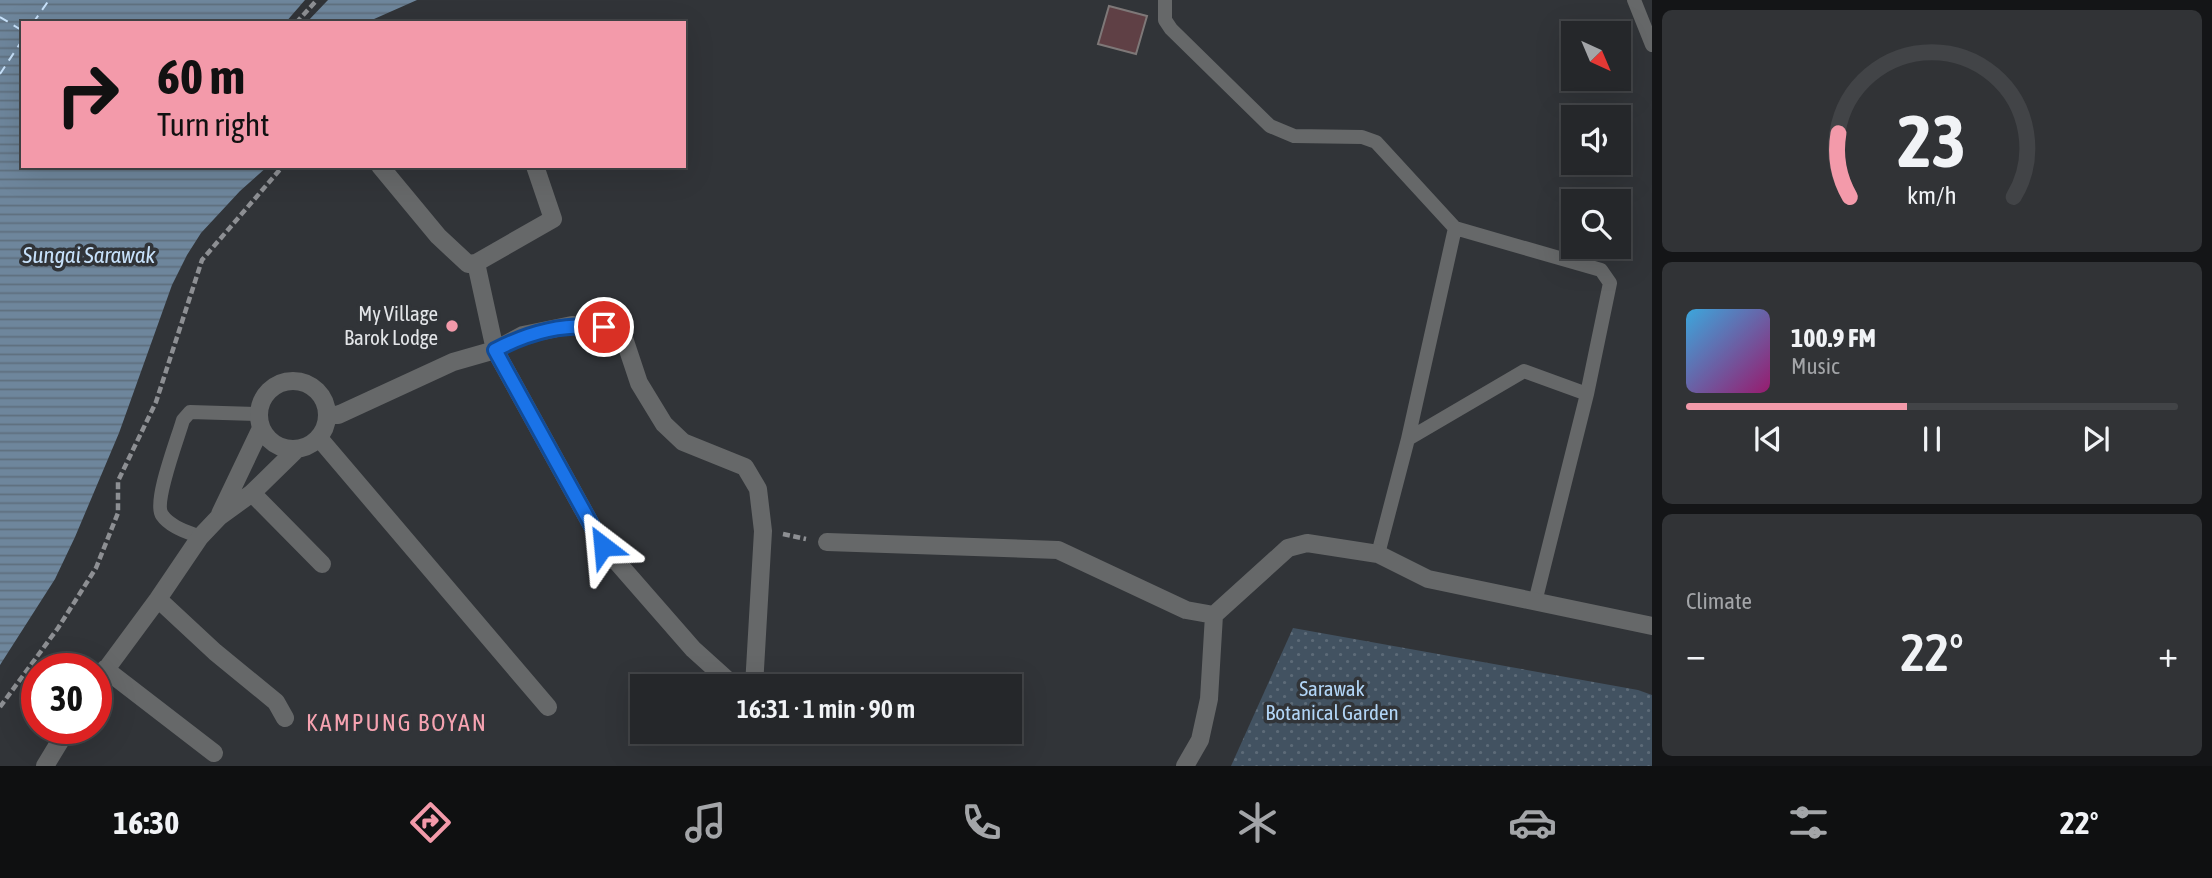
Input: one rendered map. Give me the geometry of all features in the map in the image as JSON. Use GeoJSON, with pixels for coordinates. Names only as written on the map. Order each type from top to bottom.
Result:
{"type":"FeatureCollection","features":[{"type":"Feature","properties":{"kind":"street"},"geometry":{"type":"LineString","coordinates":[[382,168],[438,236],[468,264],[476,263],[554,219],[536,168]]}},
{"type":"Feature","properties":{"kind":"street"},"geometry":{"type":"LineString","coordinates":[[476,263],[495,350],[603,546],[693,649],[721,674]]}},
{"type":"Feature","properties":{"kind":"street"},"geometry":{"type":"LineString","coordinates":[[327,414],[338,415],[453,362],[495,350],[523,335],[572,325],[616,330],[623,335],[639,383],[664,424],[683,442],[745,467],[758,489],[763,531],[755,674]]}},
{"type":"Feature","properties":{"kind":"street"},"geometry":{"type":"LineString","coordinates":[[219,517],[260,421],[263,399],[272,388],[286,381],[301,382],[315,388],[324,400],[327,414],[325,427],[319,438],[296,449],[282,447],[270,440],[260,421]]}},
{"type":"Feature","properties":{"kind":"street"},"geometry":{"type":"LineString","coordinates":[[319,438],[548,707]]}},
{"type":"Feature","properties":{"kind":"street"},"geometry":{"type":"LineString","coordinates":[[112,660],[200,537],[219,517],[253,493],[296,449]]}},
{"type":"Feature","properties":{"kind":"street"},"geometry":{"type":"LineString","coordinates":[[253,493],[322,564]]}},
{"type":"Feature","properties":{"kind":"street"},"geometry":{"type":"LineString","coordinates":[[827,542],[1058,550],[1186,610],[1214,615]]}},
{"type":"Feature","properties":{"kind":"street"},"geometry":{"type":"LineString","coordinates":[[1185,766],[1200,740],[1209,699],[1214,615],[1288,548],[1307,543],[1378,554],[1428,579],[1652,626]]}},
{"type":"Feature","properties":{"kind":"street"},"geometry":{"type":"LineString","coordinates":[[158,599],[215,652],[276,702],[285,718]]}},
{"type":"Feature","properties":{"kind":"street"},"geometry":{"type":"LineString","coordinates":[[112,684],[214,753]]}},
{"type":"Feature","properties":{"kind":"street"},"geometry":{"type":"LineString","coordinates":[[50,764],[60,744]]}},
{"type":"Feature","properties":{"kind":"lane"},"geometry":{"type":"LineString","coordinates":[[1165,0],[1165,20],[1171,29],[1270,126],[1294,136],[1363,137],[1376,142],[1455,228],[1601,270],[1610,283],[1587,394],[1535,602]]}},
{"type":"Feature","properties":{"kind":"lane"},"geometry":{"type":"LineString","coordinates":[[1634,0],[1652,44]]}},
{"type":"Feature","properties":{"kind":"lane"},"geometry":{"type":"LineString","coordinates":[[1378,554],[1408,439],[1455,228]]}},
{"type":"Feature","properties":{"kind":"lane"},"geometry":{"type":"LineString","coordinates":[[1408,439],[1524,371],[1587,394]]}},
{"type":"Feature","properties":{"kind":"lane"},"geometry":{"type":"LineString","coordinates":[[200,537],[173,525],[161,514],[159,500],[183,420],[190,412],[203,411],[260,421]]}},
{"type":"Feature","properties":{"kind":"path"},"geometry":{"type":"LineString","coordinates":[[298,21],[317,0]]}},
{"type":"Feature","properties":{"kind":"path"},"geometry":{"type":"LineString","coordinates":[[0,708],[58,628],[96,568],[118,513],[118,481],[156,402],[202,260],[281,168]]}},
{"type":"Feature","properties":{"kind":"path"},"geometry":{"type":"LineString","coordinates":[[763,531],[827,542]]}},
{"type":"Feature","properties":{"kind":"green space","name":"Sarawak Botanical Garden"},"geometry":{"type":"Polygon","coordinates":[[[1293,628],[1638,690],[1652,695],[1652,766],[1231,766],[1293,628]]]}},
{"type":"Feature","properties":{"kind":"water","name":"Sungai Sarawak"},"geometry":{"type":"Polygon","coordinates":[[[0,0],[417,0],[370,21],[21,21],[21,168],[266,168],[201,233],[187,255],[172,285],[119,433],[75,537],[55,579],[0,665],[0,0]]]}},
{"type":"Feature","properties":{"kind":"pier"},"geometry":{"type":"Polygon","coordinates":[[[305,0],[328,0],[308,21],[287,21],[305,0]]]}},
{"type":"Feature","properties":{"kind":"building"},"geometry":{"type":"Polygon","coordinates":[[[1109,6],[1147,16],[1136,54],[1098,44],[1109,6]]]}},
{"type":"Feature","properties":{"kind":"ferry route"},"geometry":{"type":"LineString","coordinates":[[34,21],[49,0]]}},
{"type":"Feature","properties":{"kind":"ferry route"},"geometry":{"type":"LineString","coordinates":[[0,17],[21,30]]}},
{"type":"Feature","properties":{"kind":"ferry route"},"geometry":{"type":"LineString","coordinates":[[0,74],[21,42]]}},
{"type":"Feature","properties":{"kind":"place","name":"My Village Barok Lodge"},"geometry":{"type":"Point","coordinates":[452,326]}},
{"type":"Feature","properties":{"kind":"district","name":"KAMPUNG BOYAN"},"geometry":{"type":"Point","coordinates":[397,723]}},
{"type":"Feature","properties":{"kind":"route"},"geometry":{"type":"LineString","coordinates":[[603,546],[495,350],[523,335],[572,325],[604,327]]}}]}
